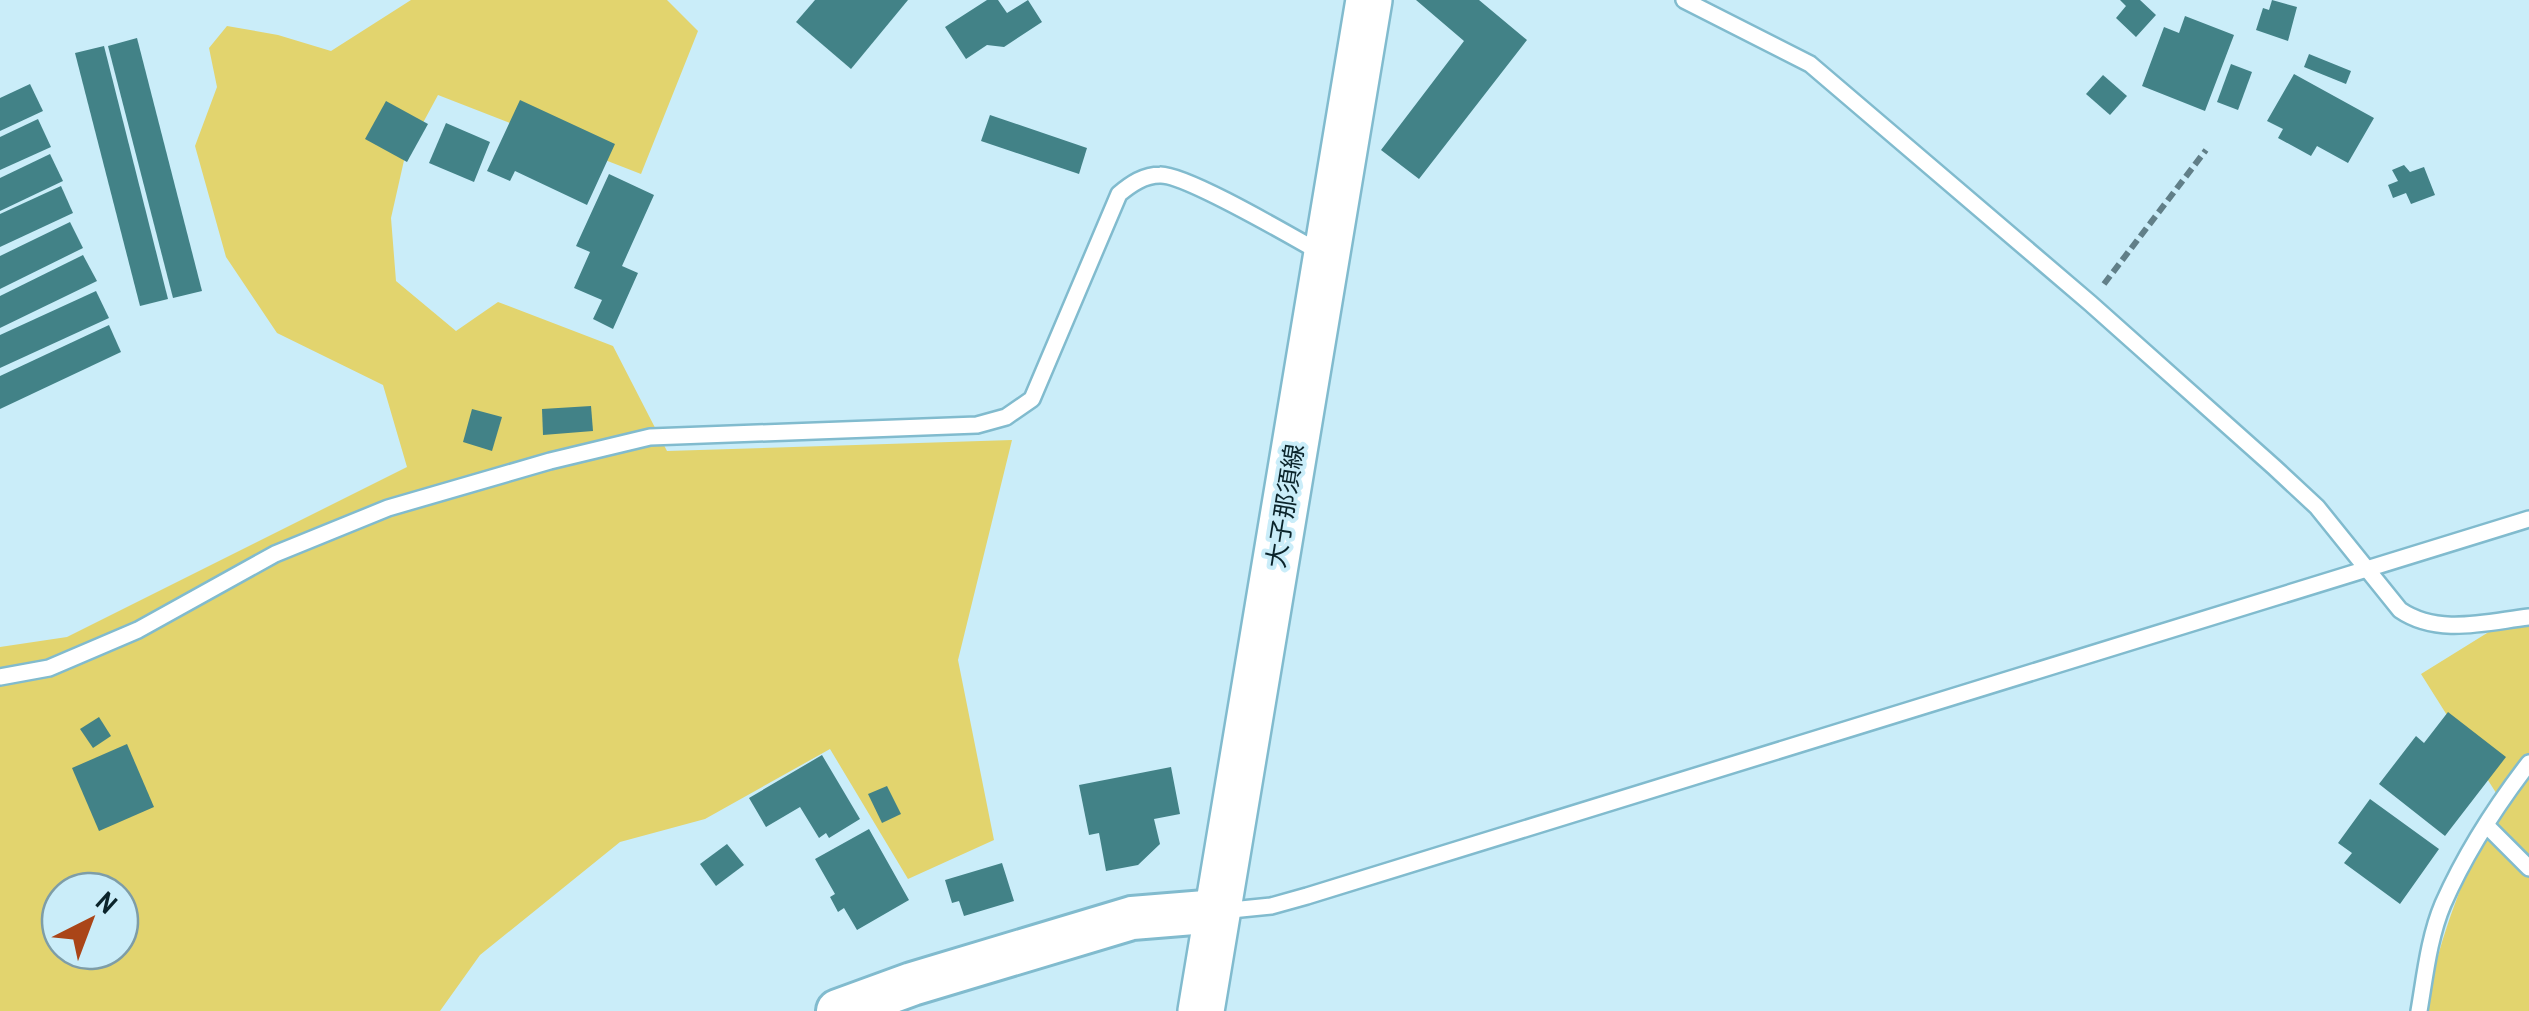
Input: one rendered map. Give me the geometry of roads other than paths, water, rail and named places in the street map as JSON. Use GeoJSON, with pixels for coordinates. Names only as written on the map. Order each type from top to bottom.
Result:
{"type":"FeatureCollection","features":[{"type":"Feature","properties":{"kind":"main road","name":"大子那須線"},"geometry":{"type":"LineString","coordinates":[[1201,1011],[1370,0]]}},
{"type":"Feature","properties":{"kind":"street"},"geometry":{"type":"LineString","coordinates":[[838,1011],[912,984],[1132,918],[1218,912]]}},
{"type":"Feature","properties":{"kind":"lane"},"geometry":{"type":"LineString","coordinates":[[1684,0],[1810,64],[2090,303],[2317,507],[2400,610],[2416,621],[2450,626],[2529,617]]}},
{"type":"Feature","properties":{"kind":"lane"},"geometry":{"type":"LineString","coordinates":[[0,678],[49,668],[138,630],[275,554],[388,508],[550,460],[650,437],[977,425],[1006,416],[1032,398],[1119,194],[1136,180],[1163,174],[1196,186],[1326,256]]}},
{"type":"Feature","properties":{"kind":"lane"},"geometry":{"type":"LineString","coordinates":[[1218,912],[1271,906],[1307,896],[2529,519]]}},
{"type":"Feature","properties":{"kind":"lane"},"geometry":{"type":"LineString","coordinates":[[2420,1011],[2426,967],[2442,906],[2486,825],[2529,764]]}},
{"type":"Feature","properties":{"kind":"lane"},"geometry":{"type":"LineString","coordinates":[[2486,825],[2529,868]]}}]}
